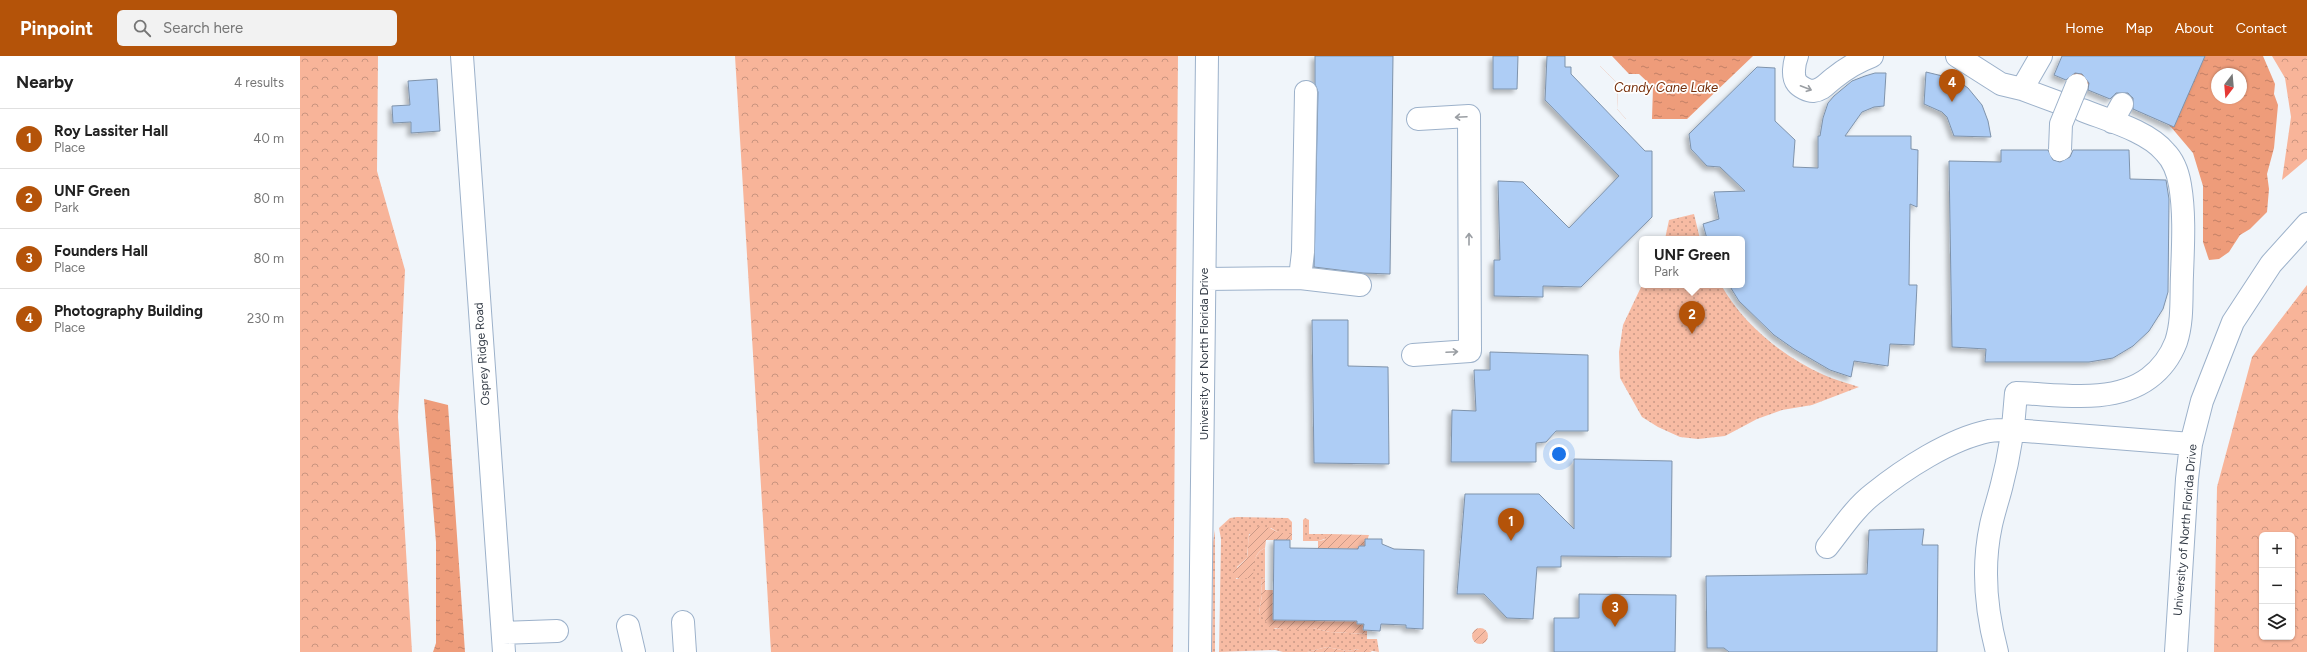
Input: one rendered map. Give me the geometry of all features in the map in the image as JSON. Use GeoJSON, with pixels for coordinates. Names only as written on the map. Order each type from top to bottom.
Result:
{"type":"FeatureCollection","features":[{"type":"Feature","properties":{"kind":"street","name":"Osprey Ridge Road"},"geometry":{"type":"LineString","coordinates":[[462,56],[504,642]]}},
{"type":"Feature","properties":{"kind":"street","name":"University of North Florida Drive"},"geometry":{"type":"LineString","coordinates":[[1200,652],[1207,56]]}},
{"type":"Feature","properties":{"kind":"street"},"geometry":{"type":"LineString","coordinates":[[1797,56],[1794,63],[1795,81],[1800,87],[1813,91],[1824,87],[1834,78],[1872,56]]}},
{"type":"Feature","properties":{"kind":"street"},"geometry":{"type":"LineString","coordinates":[[1957,56],[2001,84],[2022,89],[2057,102]]}},
{"type":"Feature","properties":{"kind":"street"},"geometry":{"type":"LineString","coordinates":[[2022,89],[2041,56]]}},
{"type":"Feature","properties":{"kind":"street"},"geometry":{"type":"LineString","coordinates":[[2060,150],[2061,124],[2077,85]]}},
{"type":"Feature","properties":{"kind":"street"},"geometry":{"type":"LineString","coordinates":[[1300,278],[1303,252],[1306,92]]}},
{"type":"Feature","properties":{"kind":"street"},"geometry":{"type":"LineString","coordinates":[[1997,652],[1990,625],[1986,567],[1990,525],[2003,483],[2013,430],[2016,393],[2087,395],[2124,391],[2153,374],[2170,354],[2176,342],[2181,308],[2183,244],[2181,197],[2178,175],[2170,158],[2158,144],[2145,136],[2117,113],[2082,110]]}},
{"type":"Feature","properties":{"kind":"street"},"geometry":{"type":"LineString","coordinates":[[1413,354],[1470,351],[1469,116],[1418,119]]}},
{"type":"Feature","properties":{"kind":"street","name":"University of North Florida Drive"},"geometry":{"type":"LineString","coordinates":[[2176,652],[2187,479],[2191,444],[2202,401],[2233,322],[2270,264],[2307,224]]}},
{"type":"Feature","properties":{"kind":"street"},"geometry":{"type":"LineString","coordinates":[[1205,279],[1300,278],[1360,285]]}},
{"type":"Feature","properties":{"kind":"street"},"geometry":{"type":"LineString","coordinates":[[1827,546],[1854,513],[1873,494],[1930,455],[1966,439],[1989,431],[2013,430],[2191,444]]}},
{"type":"Feature","properties":{"kind":"street"},"geometry":{"type":"LineString","coordinates":[[683,622],[686,652]]}},
{"type":"Feature","properties":{"kind":"street"},"geometry":{"type":"LineString","coordinates":[[628,626],[634,652]]}},
{"type":"Feature","properties":{"kind":"street"},"geometry":{"type":"LineString","coordinates":[[504,642],[557,631]]}},
{"type":"Feature","properties":{"kind":"shaded area"},"geometry":{"type":"Polygon","coordinates":[[[1694,214],[1699,236],[1666,236],[1669,220],[1694,214]]]}},
{"type":"Feature","properties":{"kind":"shaded area"},"geometry":{"type":"Polygon","coordinates":[[[1641,288],[1723,288],[1730,300],[1741,313],[1765,338],[1779,349],[1793,359],[1824,375],[1859,387],[1812,405],[1782,410],[1757,419],[1725,436],[1698,439],[1680,437],[1658,427],[1642,417],[1620,378],[1619,352],[1623,325],[1641,288]]]}},
{"type":"Feature","properties":{"kind":"shaded area"},"geometry":{"type":"Polygon","coordinates":[[[1230,518],[1288,518],[1292,522],[1292,534],[1281,534],[1271,528],[1249,534],[1247,558],[1237,567],[1236,579],[1253,575],[1252,568],[1254,560],[1256,556],[1265,548],[1265,578],[1261,579],[1262,595],[1259,613],[1275,629],[1313,628],[1330,632],[1367,634],[1367,639],[1377,639],[1379,652],[1359,649],[1347,651],[1327,647],[1307,652],[1283,652],[1275,650],[1219,652],[1221,539],[1219,528],[1230,518]]]}},
{"type":"Feature","properties":{"kind":"shaded area"},"geometry":{"type":"Polygon","coordinates":[[[1305,518],[1309,520],[1309,534],[1329,534],[1328,538],[1318,541],[1303,541],[1303,520],[1305,518]]]}},
{"type":"Feature","properties":{"kind":"shaded area"},"geometry":{"type":"Polygon","coordinates":[[[1261,526],[1282,533],[1292,534],[1292,540],[1266,540],[1265,548],[1258,554],[1254,561],[1253,578],[1233,578],[1233,572],[1247,558],[1249,538],[1252,530],[1261,526]]]}},
{"type":"Feature","properties":{"kind":"shaded area"},"geometry":{"type":"Polygon","coordinates":[[[1215,530],[1215,652],[1212,652],[1213,542],[1215,530]]]}},
{"type":"Feature","properties":{"kind":"shaded area"},"geometry":{"type":"Polygon","coordinates":[[[1329,534],[1369,535],[1365,546],[1359,546],[1358,549],[1318,548],[1318,541],[1324,540],[1329,534]]]}},
{"type":"Feature","properties":{"kind":"shaded area"},"geometry":{"type":"Polygon","coordinates":[[[1265,578],[1265,590],[1273,590],[1273,620],[1357,621],[1357,624],[1364,624],[1363,630],[1367,631],[1367,634],[1330,632],[1313,628],[1296,630],[1271,628],[1259,613],[1262,595],[1261,579],[1265,578]]]}},
{"type":"Feature","properties":{"kind":"shaded area"},"geometry":{"type":"Polygon","coordinates":[[[1477,628],[1483,628],[1488,633],[1486,642],[1483,644],[1477,644],[1472,639],[1472,633],[1477,628]]]}},
{"type":"Feature","properties":{"kind":"shaded area"},"geometry":{"type":"Polygon","coordinates":[[[1327,647],[1347,651],[1366,648],[1372,652],[1307,652],[1327,647]]]}},
{"type":"Feature","properties":{"kind":"green space"},"geometry":{"type":"Polygon","coordinates":[[[300,56],[378,56],[377,171],[405,270],[398,417],[412,652],[300,652],[300,56]]]}},
{"type":"Feature","properties":{"kind":"green space"},"geometry":{"type":"Polygon","coordinates":[[[735,56],[1178,56],[1173,652],[771,652],[735,56]]]}},
{"type":"Feature","properties":{"kind":"green space"},"geometry":{"type":"Polygon","coordinates":[[[2272,56],[2307,56],[2307,159],[2282,180],[2291,117],[2285,78],[2272,56]]]}},
{"type":"Feature","properties":{"kind":"green space"},"geometry":{"type":"Polygon","coordinates":[[[2307,285],[2307,652],[2214,652],[2217,487],[2252,357],[2307,285]]]}},
{"type":"Feature","properties":{"kind":"water","name":"Candy Cane Lake"},"geometry":{"type":"Polygon","coordinates":[[[1600,56],[1753,56],[1687,119],[1626,119],[1617,109],[1618,84],[1600,66],[1600,56]]]}},
{"type":"Feature","properties":{"kind":"water"},"geometry":{"type":"Polygon","coordinates":[[[2106,56],[2263,56],[2275,84],[2274,94],[2278,105],[2274,148],[2267,174],[2269,189],[2267,212],[2250,229],[2240,235],[2229,252],[2219,259],[2209,260],[2203,242],[2203,186],[2193,153],[2171,127],[2152,112],[2082,83],[2068,73],[2106,56]]]}},
{"type":"Feature","properties":{"kind":"water"},"geometry":{"type":"Polygon","coordinates":[[[424,399],[448,405],[465,652],[433,652],[436,643],[436,542],[424,399]]]}},
{"type":"Feature","properties":{"kind":"pier"},"geometry":{"type":"Polygon","coordinates":[[[1600,56],[1612,56],[1629,74],[1639,74],[1653,87],[1652,119],[1626,119],[1617,109],[1618,84],[1600,66],[1600,56]]]}},
{"type":"Feature","properties":{"kind":"building"},"geometry":{"type":"Polygon","coordinates":[[[1315,56],[1393,56],[1390,274],[1363,273],[1314,267],[1318,92],[1315,84],[1315,56]]]}},
{"type":"Feature","properties":{"kind":"building"},"geometry":{"type":"Polygon","coordinates":[[[1493,56],[1518,56],[1517,89],[1493,89],[1493,56]]]}},
{"type":"Feature","properties":{"kind":"building"},"geometry":{"type":"Polygon","coordinates":[[[1547,56],[1565,56],[1565,67],[1571,67],[1571,74],[1645,151],[1652,151],[1652,217],[1581,287],[1543,286],[1543,297],[1494,296],[1494,260],[1500,260],[1498,181],[1523,182],[1569,228],[1619,176],[1545,100],[1547,56]]]}},
{"type":"Feature","properties":{"kind":"building"},"geometry":{"type":"Polygon","coordinates":[[[2062,56],[2205,56],[2174,127],[2133,109],[2133,98],[2128,93],[2116,93],[2110,99],[2088,90],[2089,83],[2082,74],[2075,73],[2066,80],[2054,75],[2062,56]]]}},
{"type":"Feature","properties":{"kind":"building"},"geometry":{"type":"Polygon","coordinates":[[[1757,67],[1775,68],[1775,121],[1795,140],[1793,167],[1818,168],[1818,136],[1820,136],[1823,118],[1828,103],[1852,81],[1875,73],[1886,73],[1884,106],[1874,107],[1862,112],[1845,136],[1911,136],[1911,149],[1918,150],[1917,207],[1910,204],[1909,285],[1917,285],[1914,345],[1890,344],[1888,366],[1854,361],[1851,377],[1830,370],[1794,349],[1774,335],[1739,301],[1731,288],[1745,288],[1745,236],[1706,236],[1703,224],[1719,219],[1714,192],[1745,191],[1720,167],[1707,166],[1691,149],[1689,134],[1757,67]]]}},
{"type":"Feature","properties":{"kind":"building"},"geometry":{"type":"Polygon","coordinates":[[[1926,72],[1955,79],[1968,88],[1982,105],[1988,121],[1991,137],[1954,136],[1947,117],[1942,112],[1924,104],[1926,72]]]}},
{"type":"Feature","properties":{"kind":"building"},"geometry":{"type":"Polygon","coordinates":[[[437,79],[440,131],[411,133],[411,122],[393,123],[392,106],[410,105],[408,81],[437,79]]]}},
{"type":"Feature","properties":{"kind":"building"},"geometry":{"type":"Polygon","coordinates":[[[2001,150],[2048,150],[2053,160],[2060,162],[2070,157],[2073,150],[2129,150],[2130,179],[2166,180],[2169,199],[2168,292],[2163,309],[2149,331],[2133,346],[2113,358],[2089,362],[1985,362],[1986,349],[1952,347],[1949,161],[2001,162],[2001,150]]]}},
{"type":"Feature","properties":{"kind":"building"},"geometry":{"type":"Polygon","coordinates":[[[1312,320],[1348,320],[1348,366],[1388,367],[1389,464],[1314,463],[1312,320]]]}},
{"type":"Feature","properties":{"kind":"building"},"geometry":{"type":"Polygon","coordinates":[[[1490,352],[1588,355],[1588,431],[1556,431],[1546,442],[1536,443],[1536,462],[1451,462],[1452,410],[1476,411],[1474,370],[1490,370],[1490,352]]]}},
{"type":"Feature","properties":{"kind":"building"},"geometry":{"type":"Polygon","coordinates":[[[1574,459],[1672,461],[1671,557],[1561,556],[1561,567],[1537,567],[1533,619],[1507,618],[1484,594],[1457,594],[1465,494],[1539,494],[1574,529],[1574,459]]]}},
{"type":"Feature","properties":{"kind":"building"},"geometry":{"type":"Polygon","coordinates":[[[1924,529],[1922,545],[1938,545],[1937,652],[1729,652],[1724,648],[1707,648],[1706,576],[1867,574],[1869,530],[1924,529]]]}},
{"type":"Feature","properties":{"kind":"building"},"geometry":{"type":"Polygon","coordinates":[[[1365,539],[1382,539],[1382,544],[1394,549],[1424,550],[1423,629],[1406,628],[1406,625],[1381,624],[1380,631],[1363,630],[1364,624],[1357,624],[1357,621],[1273,620],[1274,540],[1290,540],[1290,548],[1358,549],[1359,546],[1365,546],[1365,539]]]}},
{"type":"Feature","properties":{"kind":"building"},"geometry":{"type":"Polygon","coordinates":[[[1579,594],[1676,595],[1675,652],[1554,652],[1554,618],[1579,618],[1579,594]]]}},
{"type":"Feature","properties":{"kind":"place","name":"Photography Building"},"geometry":{"type":"Point","coordinates":[1952,102]}},
{"type":"Feature","properties":{"kind":"place","name":"UNF Green"},"geometry":{"type":"Point","coordinates":[1692,334]}},
{"type":"Feature","properties":{"kind":"place","name":"Roy Lassiter Hall"},"geometry":{"type":"Point","coordinates":[1511,541]}},
{"type":"Feature","properties":{"kind":"place","name":"Founders Hall"},"geometry":{"type":"Point","coordinates":[1615,627]}}]}
